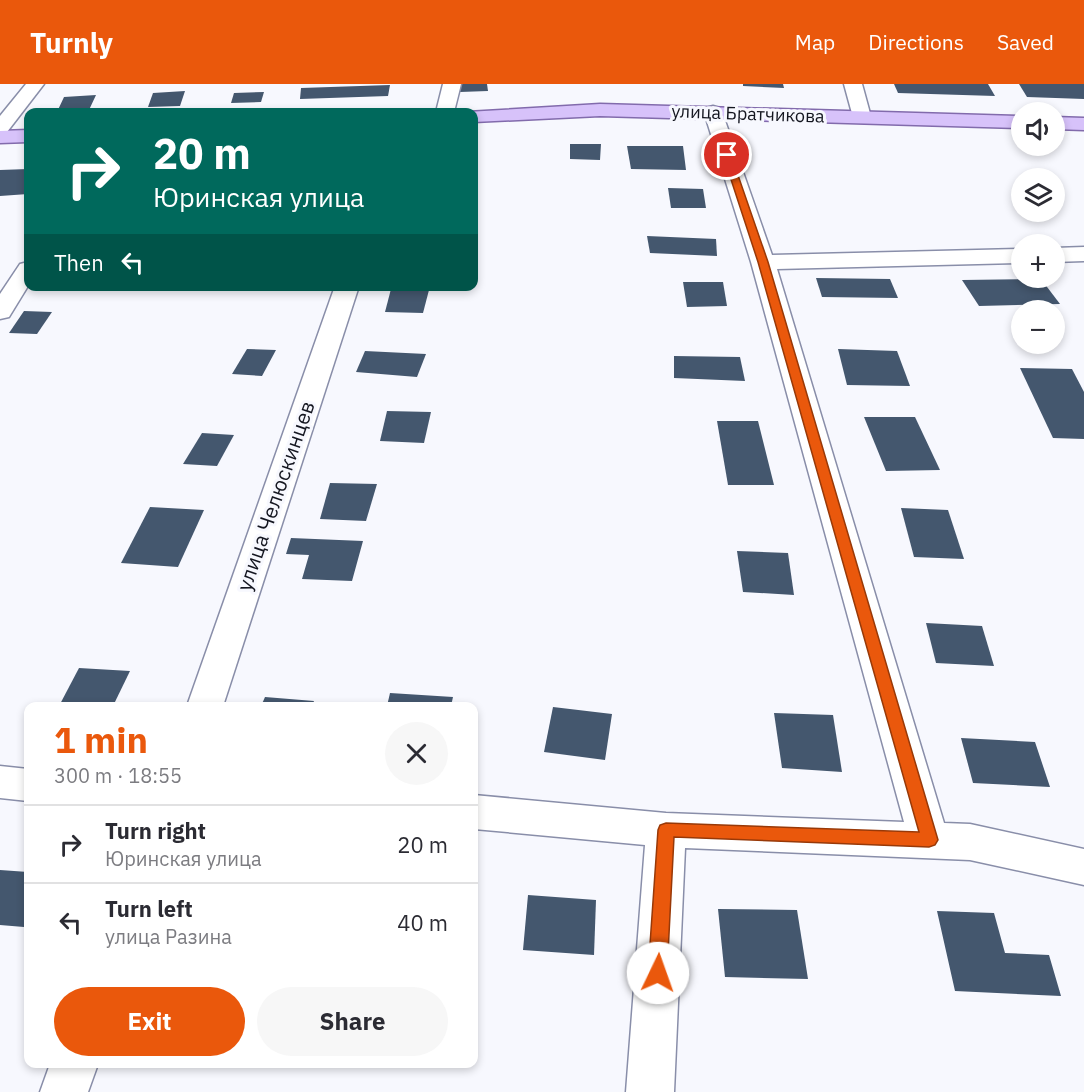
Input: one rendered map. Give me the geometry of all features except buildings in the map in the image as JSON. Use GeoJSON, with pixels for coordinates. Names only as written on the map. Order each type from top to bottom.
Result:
{"type":"FeatureCollection","features":[{"type":"Feature","properties":{"kind":"main road","name":"улица Братчикова"},"geometry":{"type":"LineString","coordinates":[[478,116],[600,110],[1011,122]]}},
{"type":"Feature","properties":{"kind":"main road"},"geometry":{"type":"LineString","coordinates":[[1065,123],[1084,124]]}},
{"type":"Feature","properties":{"kind":"main road"},"geometry":{"type":"LineString","coordinates":[[0,137],[24,136]]}},
{"type":"Feature","properties":{"kind":"street"},"geometry":{"type":"LineString","coordinates":[[0,128],[35,84]]}},
{"type":"Feature","properties":{"kind":"street"},"geometry":{"type":"LineString","coordinates":[[446,108],[452,84]]}},
{"type":"Feature","properties":{"kind":"street"},"geometry":{"type":"LineString","coordinates":[[853,84],[862,117]]}},
{"type":"Feature","properties":{"kind":"street"},"geometry":{"type":"LineString","coordinates":[[713,112],[763,262],[929,840]]}},
{"type":"Feature","properties":{"kind":"street"},"geometry":{"type":"LineString","coordinates":[[1065,255],[1084,254]]}},
{"type":"Feature","properties":{"kind":"street"},"geometry":{"type":"LineString","coordinates":[[763,262],[1011,256]]}},
{"type":"Feature","properties":{"kind":"street"},"geometry":{"type":"LineString","coordinates":[[0,312],[24,275]]}},
{"type":"Feature","properties":{"kind":"street","name":"улица Челюскинцев"},"geometry":{"type":"LineString","coordinates":[[206,702],[345,291]]}},
{"type":"Feature","properties":{"kind":"street"},"geometry":{"type":"LineString","coordinates":[[0,782],[24,785]]}},
{"type":"Feature","properties":{"kind":"street"},"geometry":{"type":"LineString","coordinates":[[478,812],[666,830],[970,842],[1084,867]]}},
{"type":"Feature","properties":{"kind":"street"},"geometry":{"type":"LineString","coordinates":[[650,1092],[666,830]]}},
{"type":"Feature","properties":{"kind":"street"},"geometry":{"type":"LineString","coordinates":[[64,1092],[73,1068]]}},
{"type":"Feature","properties":{"kind":"route"},"geometry":{"type":"LineString","coordinates":[[658,973],[666,830],[929,840],[763,262],[727,155]]}}]}
